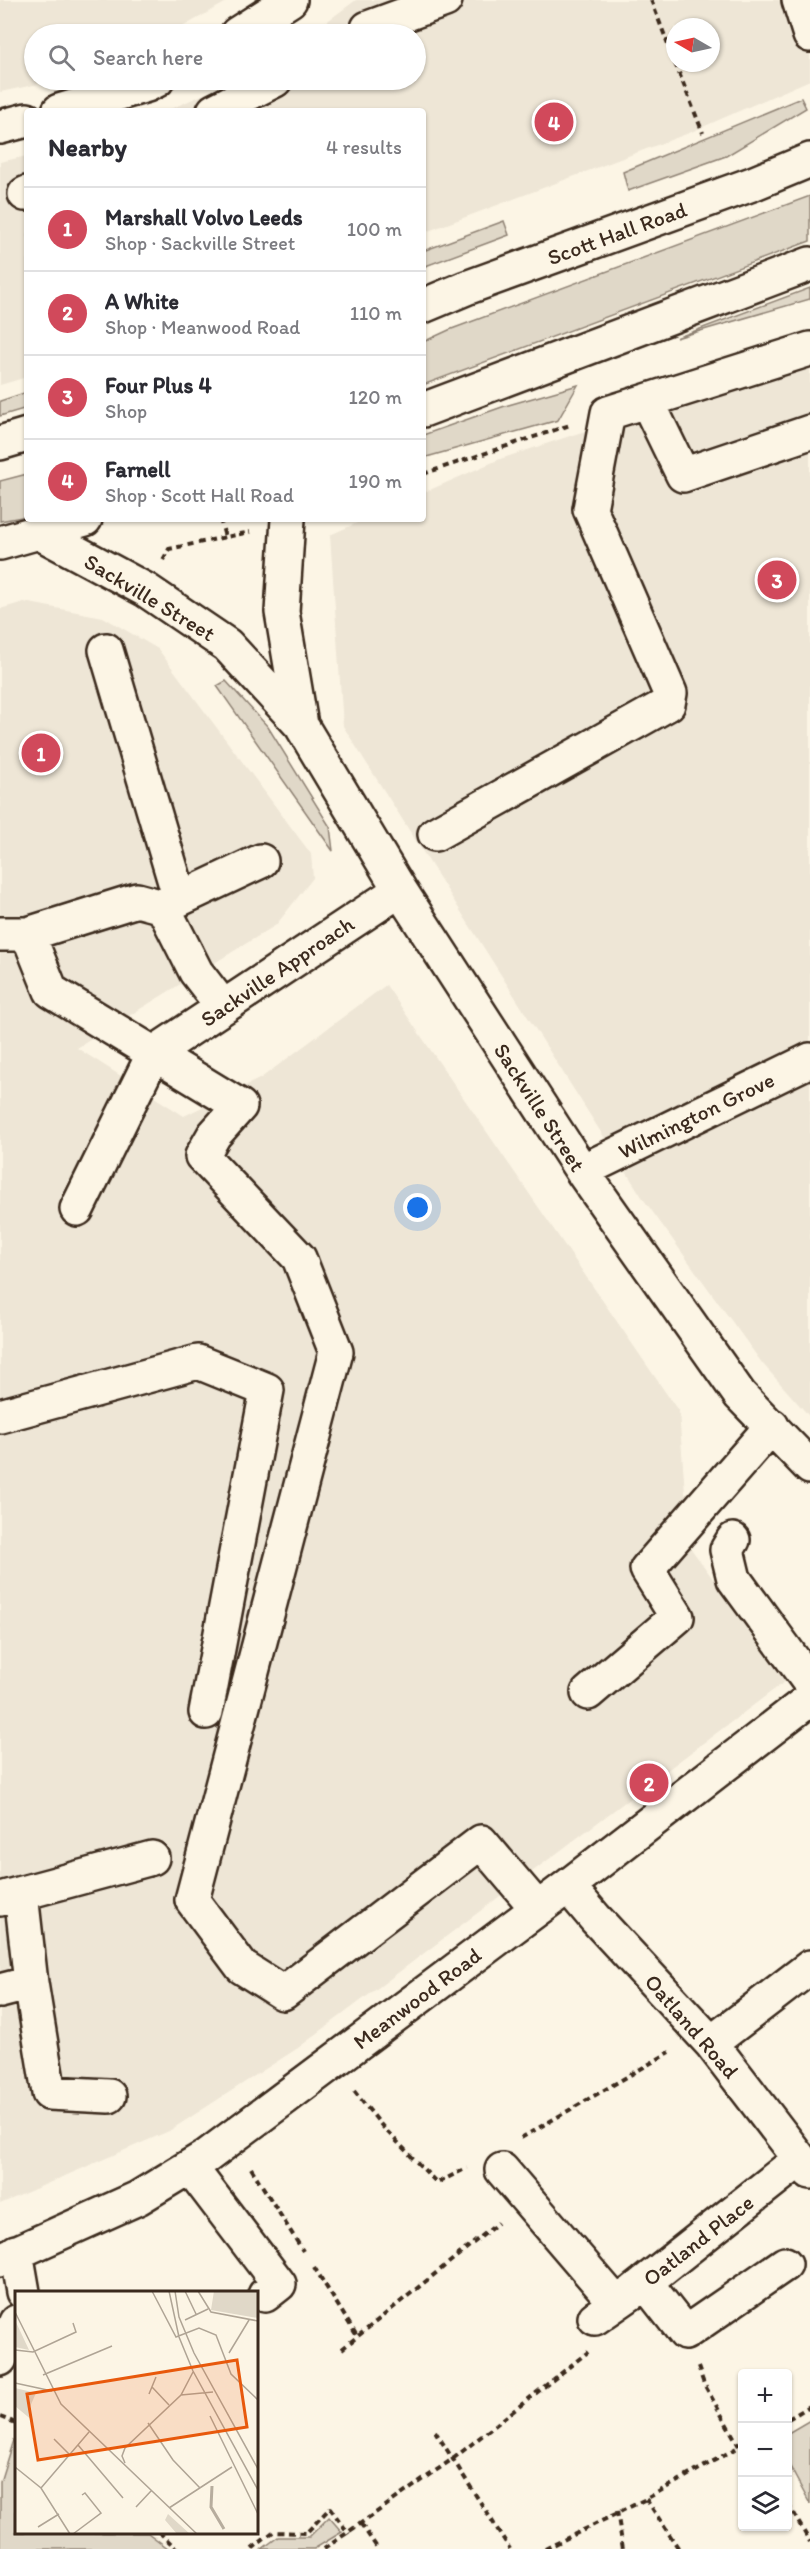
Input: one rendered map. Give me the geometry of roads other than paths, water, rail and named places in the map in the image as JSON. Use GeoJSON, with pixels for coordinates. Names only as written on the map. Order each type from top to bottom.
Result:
{"type":"FeatureCollection","features":[{"type":"Feature","properties":{"kind":"main road"},"geometry":{"type":"LineString","coordinates":[[253,24],[290,0]]}},
{"type":"Feature","properties":{"kind":"main road"},"geometry":{"type":"LineString","coordinates":[[363,24],[389,0]]}},
{"type":"Feature","properties":{"kind":"main road"},"geometry":{"type":"LineString","coordinates":[[376,24],[446,0]]}},
{"type":"Feature","properties":{"kind":"main road"},"geometry":{"type":"LineString","coordinates":[[799,0],[810,35]]}},
{"type":"Feature","properties":{"kind":"main road"},"geometry":{"type":"LineString","coordinates":[[69,108],[130,90]]}},
{"type":"Feature","properties":{"kind":"main road"},"geometry":{"type":"LineString","coordinates":[[220,108],[255,90]]}},
{"type":"Feature","properties":{"kind":"main road"},"geometry":{"type":"LineString","coordinates":[[0,127],[24,121]]}},
{"type":"Feature","properties":{"kind":"main road","name":"Scott Hall Road"},"geometry":{"type":"LineString","coordinates":[[426,305],[466,288],[752,184],[810,160]]}},
{"type":"Feature","properties":{"kind":"main road"},"geometry":{"type":"LineString","coordinates":[[426,409],[810,264]]}},
{"type":"Feature","properties":{"kind":"main road"},"geometry":{"type":"LineString","coordinates":[[435,834],[668,704],[670,693],[590,509],[608,413],[810,350]]}},
{"type":"Feature","properties":{"kind":"main road"},"geometry":{"type":"LineString","coordinates":[[647,401],[683,475],[810,432]]}},
{"type":"Feature","properties":{"kind":"main road"},"geometry":{"type":"LineString","coordinates":[[0,443],[24,436]]}},
{"type":"Feature","properties":{"kind":"main road"},"geometry":{"type":"LineString","coordinates":[[0,543],[75,522]]}},
{"type":"Feature","properties":{"kind":"main road","name":"Sackville Street"},"geometry":{"type":"LineString","coordinates":[[287,525],[282,612],[301,725]]}},
{"type":"Feature","properties":{"kind":"main road","name":"Sackville Street"},"geometry":{"type":"LineString","coordinates":[[40,533],[146,590],[227,645],[301,725],[400,890],[582,1171],[740,1395],[810,1467]]}},
{"type":"Feature","properties":{"kind":"main road"},"geometry":{"type":"LineString","coordinates":[[106,650],[172,903],[196,972],[223,1007]]}},
{"type":"Feature","properties":{"kind":"main road"},"geometry":{"type":"LineString","coordinates":[[261,861],[172,903],[138,900],[14,934],[51,991],[240,1106],[214,1135],[202,1156],[299,1258],[336,1352],[192,1900],[242,1968],[283,1994],[481,1842],[537,1908]]}},
{"type":"Feature","properties":{"kind":"main road","name":"Sackville Approach"},"geometry":{"type":"LineString","coordinates":[[154,1053],[400,890]]}},
{"type":"Feature","properties":{"kind":"main road"},"geometry":{"type":"LineString","coordinates":[[76,1209],[154,1053]]}},
{"type":"Feature","properties":{"kind":"main road","name":"Wilmington Grove"},"geometry":{"type":"LineString","coordinates":[[582,1171],[809,1062]]}},
{"type":"Feature","properties":{"kind":"main road"},"geometry":{"type":"LineString","coordinates":[[0,1416],[198,1362],[267,1390],[206,1712]]}},
{"type":"Feature","properties":{"kind":"main road"},"geometry":{"type":"LineString","coordinates":[[588,1693],[677,1617],[647,1569],[772,1426]]}},
{"type":"Feature","properties":{"kind":"main road"},"geometry":{"type":"LineString","coordinates":[[732,1540],[727,1550],[734,1579],[810,1683]]}},
{"type":"Feature","properties":{"kind":"main road","name":"Meanwood Road"},"geometry":{"type":"LineString","coordinates":[[8,2256],[138,2198],[190,2167],[568,1886],[810,1699]]}},
{"type":"Feature","properties":{"kind":"main road"},"geometry":{"type":"LineString","coordinates":[[109,2096],[49,2093],[31,1983],[10,1896],[152,1858]]}},
{"type":"Feature","properties":{"kind":"main road","name":"Oatland Road"},"geometry":{"type":"LineString","coordinates":[[568,1886],[706,2038],[805,2166]]}},
{"type":"Feature","properties":{"kind":"main road"},"geometry":{"type":"LineString","coordinates":[[706,2038],[810,1967]]}},
{"type":"Feature","properties":{"kind":"main road"},"geometry":{"type":"LineString","coordinates":[[0,1991],[31,1983]]}},
{"type":"Feature","properties":{"kind":"main road","name":"Oatland Place"},"geometry":{"type":"LineString","coordinates":[[495,2160],[528,2200],[602,2322],[645,2282],[805,2166]]}},
{"type":"Feature","properties":{"kind":"main road"},"geometry":{"type":"LineString","coordinates":[[190,2167],[279,2284],[265,2295]]}},
{"type":"Feature","properties":{"kind":"main road"},"geometry":{"type":"LineString","coordinates":[[8,2256],[23,2291]]}},
{"type":"Feature","properties":{"kind":"main road"},"geometry":{"type":"LineString","coordinates":[[645,2282],[685,2333],[785,2264]]}},
{"type":"Feature","properties":{"kind":"main road"},"geometry":{"type":"LineString","coordinates":[[0,2359],[15,2324]]}},
{"type":"Feature","properties":{"kind":"place","name":"Farnell"},"geometry":{"type":"Point","coordinates":[554,122]}},
{"type":"Feature","properties":{"kind":"place","name":"Four Plus 4"},"geometry":{"type":"Point","coordinates":[777,580]}},
{"type":"Feature","properties":{"kind":"place","name":"Marshall Volvo Leeds"},"geometry":{"type":"Point","coordinates":[41,753]}},
{"type":"Feature","properties":{"kind":"place","name":"A White"},"geometry":{"type":"Point","coordinates":[649,1783]}}]}
